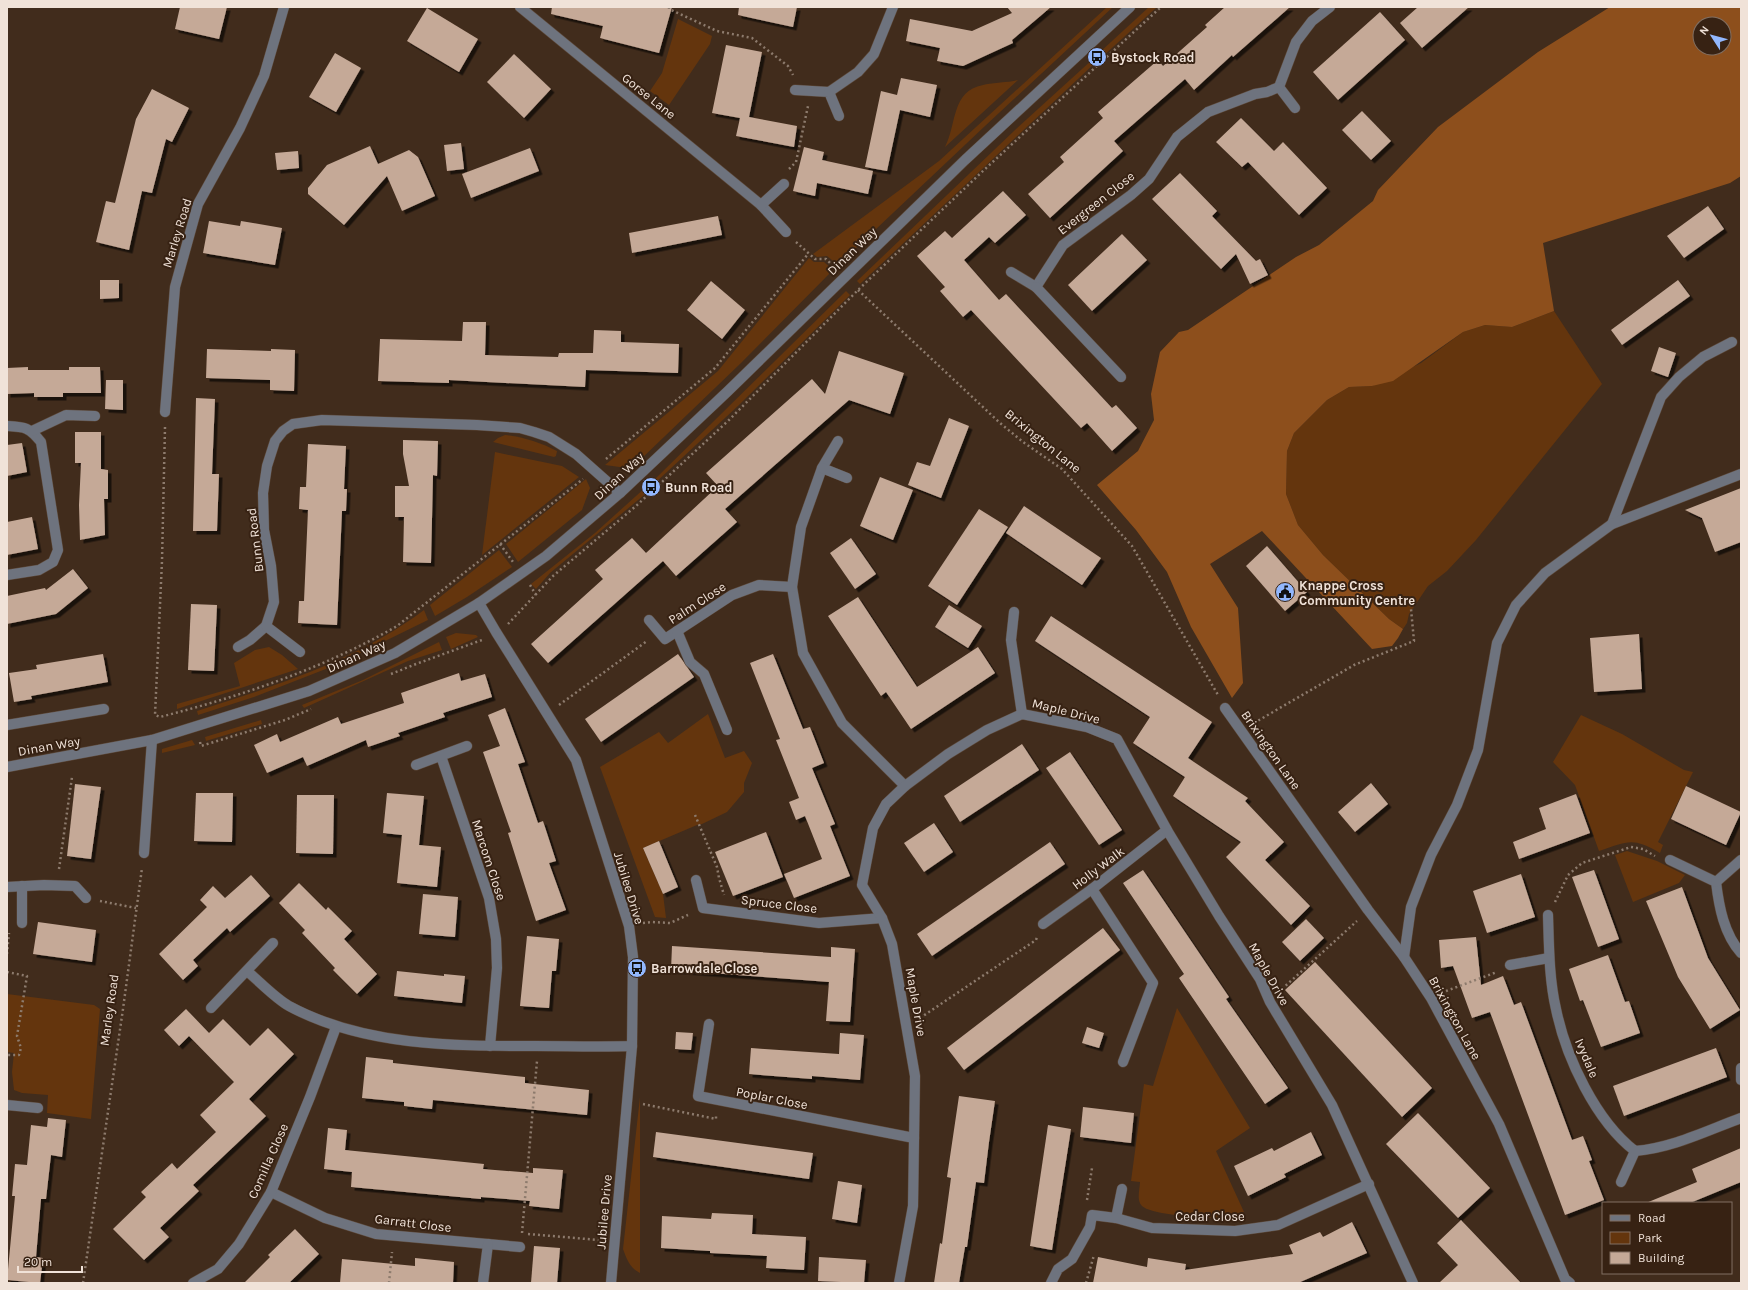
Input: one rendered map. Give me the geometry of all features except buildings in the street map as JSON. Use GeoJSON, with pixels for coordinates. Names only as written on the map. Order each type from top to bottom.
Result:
{"type":"FeatureCollection","features":[{"type":"Feature","properties":{"kind":"street","name":"Marley Road"},"geometry":{"type":"LineString","coordinates":[[165,412],[175,287],[198,204],[240,128],[264,76],[284,7]]}},
{"type":"Feature","properties":{"kind":"street","name":"Gorse Lane"},"geometry":{"type":"LineString","coordinates":[[520,7],[761,205],[786,232]]}},
{"type":"Feature","properties":{"kind":"street"},"geometry":{"type":"LineString","coordinates":[[802,90],[829,92],[858,72],[874,54],[893,7]]}},
{"type":"Feature","properties":{"kind":"street","name":"Dinan Way"},"geometry":{"type":"LineString","coordinates":[[7,767],[152,740],[309,691],[395,653],[479,603],[546,556],[620,493],[727,392],[964,160],[1130,7]]}},
{"type":"Feature","properties":{"kind":"street"},"geometry":{"type":"LineString","coordinates":[[1295,108],[1279,87],[1296,42],[1312,21],[1330,7]]}},
{"type":"Feature","properties":{"kind":"street","name":"Evergreen Close"},"geometry":{"type":"LineString","coordinates":[[1036,287],[1063,245],[1131,196],[1144,183],[1177,137],[1208,112],[1255,94],[1267,92],[1279,87]]}},
{"type":"Feature","properties":{"kind":"street"},"geometry":{"type":"LineString","coordinates":[[829,92],[839,116]]}},
{"type":"Feature","properties":{"kind":"street"},"geometry":{"type":"LineString","coordinates":[[761,205],[784,184]]}},
{"type":"Feature","properties":{"kind":"street"},"geometry":{"type":"LineString","coordinates":[[1011,272],[1036,287],[1121,377]]}},
{"type":"Feature","properties":{"kind":"street"},"geometry":{"type":"LineString","coordinates":[[1612,524],[1661,397],[1679,376],[1703,358],[1732,342]]}},
{"type":"Feature","properties":{"kind":"street"},"geometry":{"type":"LineString","coordinates":[[32,431],[66,415],[95,416]]}},
{"type":"Feature","properties":{"kind":"street","name":"Bunn Road"},"geometry":{"type":"LineString","coordinates":[[266,626],[274,602],[271,566],[264,530],[264,486],[267,466],[275,441],[283,431],[293,424],[322,420],[478,425],[520,428],[549,437],[576,454],[620,493]]}},
{"type":"Feature","properties":{"kind":"street"},"geometry":{"type":"LineString","coordinates":[[7,426],[24,427],[32,431],[41,442],[58,550],[53,562],[39,570],[7,576]]}},
{"type":"Feature","properties":{"kind":"street"},"geometry":{"type":"LineString","coordinates":[[838,440],[822,468],[801,527],[792,588],[803,653],[842,723],[905,786]]}},
{"type":"Feature","properties":{"kind":"street"},"geometry":{"type":"LineString","coordinates":[[822,468],[847,478]]}},
{"type":"Feature","properties":{"kind":"street"},"geometry":{"type":"LineString","coordinates":[[1404,957],[1410,907],[1431,855],[1457,805],[1478,750],[1497,642],[1516,605],[1545,573],[1612,524],[1741,474]]}},
{"type":"Feature","properties":{"kind":"street","name":"Palm Close"},"geometry":{"type":"LineString","coordinates":[[649,620],[665,639],[732,594],[759,585],[792,588]]}},
{"type":"Feature","properties":{"kind":"street","name":"Jubilee Drive"},"geometry":{"type":"LineString","coordinates":[[479,603],[576,760],[629,926],[633,957],[632,1046],[611,1283]]}},
{"type":"Feature","properties":{"kind":"street"},"geometry":{"type":"LineString","coordinates":[[1014,612],[1011,640],[1022,714]]}},
{"type":"Feature","properties":{"kind":"street"},"geometry":{"type":"LineString","coordinates":[[238,647],[250,640],[266,626],[300,652]]}},
{"type":"Feature","properties":{"kind":"street"},"geometry":{"type":"LineString","coordinates":[[676,632],[690,662],[704,674],[727,730]]}},
{"type":"Feature","properties":{"kind":"street","name":"Brixington Lane"},"geometry":{"type":"LineString","coordinates":[[1225,708],[1368,910],[1404,957],[1431,998],[1498,1124],[1565,1279],[1570,1283]]}},
{"type":"Feature","properties":{"kind":"street"},"geometry":{"type":"LineString","coordinates":[[7,725],[104,709]]}},
{"type":"Feature","properties":{"kind":"street","name":"Maple Drive"},"geometry":{"type":"LineString","coordinates":[[899,1283],[913,1206],[915,1076],[892,944],[882,918],[862,885],[873,828],[886,804],[905,786],[948,754],[987,730],[1022,714],[1087,726],[1117,739],[1167,830],[1219,916],[1260,979],[1270,1002],[1332,1105],[1413,1283]]}},
{"type":"Feature","properties":{"kind":"street"},"geometry":{"type":"LineString","coordinates":[[144,852],[152,740]]}},
{"type":"Feature","properties":{"kind":"street"},"geometry":{"type":"LineString","coordinates":[[416,765],[467,746]]}},
{"type":"Feature","properties":{"kind":"street","name":"Marcom Close"},"geometry":{"type":"LineString","coordinates":[[441,756],[489,898],[492,911],[496,939],[497,968],[490,1046]]}},
{"type":"Feature","properties":{"kind":"street","name":"Holly Walk"},"geometry":{"type":"LineString","coordinates":[[1043,924],[1092,889],[1167,830]]}},
{"type":"Feature","properties":{"kind":"street"},"geometry":{"type":"LineString","coordinates":[[1670,860],[1716,882]]}},
{"type":"Feature","properties":{"kind":"street"},"geometry":{"type":"LineString","coordinates":[[1716,882],[1741,860]]}},
{"type":"Feature","properties":{"kind":"street"},"geometry":{"type":"LineString","coordinates":[[696,880],[703,908]]}},
{"type":"Feature","properties":{"kind":"street"},"geometry":{"type":"LineString","coordinates":[[1716,882],[1724,921],[1741,953]]}},
{"type":"Feature","properties":{"kind":"street"},"geometry":{"type":"LineString","coordinates":[[7,887],[57,885],[75,886],[86,898]]}},
{"type":"Feature","properties":{"kind":"street"},"geometry":{"type":"LineString","coordinates":[[22,886],[22,923]]}},
{"type":"Feature","properties":{"kind":"street"},"geometry":{"type":"LineString","coordinates":[[1092,889],[1153,983],[1123,1062]]}},
{"type":"Feature","properties":{"kind":"street","name":"Spruce Close"},"geometry":{"type":"LineString","coordinates":[[703,908],[819,923],[882,918]]}},
{"type":"Feature","properties":{"kind":"street","name":"Ivydale"},"geometry":{"type":"LineString","coordinates":[[1548,915],[1549,958],[1556,1010],[1567,1046],[1583,1082],[1606,1122],[1621,1140],[1635,1151]]}},
{"type":"Feature","properties":{"kind":"street"},"geometry":{"type":"LineString","coordinates":[[212,1008],[273,943]]}},
{"type":"Feature","properties":{"kind":"street"},"geometry":{"type":"LineString","coordinates":[[1510,965],[1549,958]]}},
{"type":"Feature","properties":{"kind":"street"},"geometry":{"type":"LineString","coordinates":[[247,971],[288,1005],[336,1027],[382,1037],[419,1042],[490,1046],[632,1046]]}},
{"type":"Feature","properties":{"kind":"street","name":"Poplar Close"},"geometry":{"type":"LineString","coordinates":[[708,1024],[698,1096],[914,1138]]}},
{"type":"Feature","properties":{"kind":"street","name":"Comilla Close"},"geometry":{"type":"LineString","coordinates":[[193,1283],[218,1269],[239,1244],[271,1192],[310,1097],[336,1027]]}},
{"type":"Feature","properties":{"kind":"street"},"geometry":{"type":"LineString","coordinates":[[1741,1068],[1741,1080]]}},
{"type":"Feature","properties":{"kind":"street"},"geometry":{"type":"LineString","coordinates":[[7,1105],[38,1108]]}},
{"type":"Feature","properties":{"kind":"street"},"geometry":{"type":"LineString","coordinates":[[1621,1182],[1635,1151],[1668,1145],[1741,1118]]}},
{"type":"Feature","properties":{"kind":"street","name":"Cedar Close"},"geometry":{"type":"LineString","coordinates":[[1092,1215],[1116,1218],[1152,1228],[1235,1231],[1278,1225],[1368,1184]]}},
{"type":"Feature","properties":{"kind":"street"},"geometry":{"type":"LineString","coordinates":[[1116,1218],[1122,1189]]}},
{"type":"Feature","properties":{"kind":"street","name":"Garratt Close"},"geometry":{"type":"LineString","coordinates":[[271,1192],[325,1218],[376,1234],[520,1248]]}},
{"type":"Feature","properties":{"kind":"street"},"geometry":{"type":"LineString","coordinates":[[1051,1283],[1058,1269],[1072,1259],[1090,1227],[1092,1215]]}},
{"type":"Feature","properties":{"kind":"street"},"geometry":{"type":"LineString","coordinates":[[483,1283],[488,1244]]}},
{"type":"Feature","properties":{"kind":"path"},"geometry":{"type":"LineString","coordinates":[[669,7],[669,9],[717,31],[752,38],[788,66],[802,90],[796,162],[782,175],[784,184]]}},
{"type":"Feature","properties":{"kind":"path"},"geometry":{"type":"LineString","coordinates":[[165,412],[162,561],[155,715],[160,717],[249,691],[303,671],[378,637],[397,626],[594,470],[715,368],[808,254],[815,259],[826,259],[845,276]]}},
{"type":"Feature","properties":{"kind":"path","name":"Brixington Lane"},"geometry":{"type":"LineString","coordinates":[[866,296],[1000,423],[1023,442],[1062,469],[1132,546],[1225,708]]}},
{"type":"Feature","properties":{"kind":"path"},"geometry":{"type":"LineString","coordinates":[[1241,730],[1354,665],[1414,641],[1410,598]]}},
{"type":"Feature","properties":{"kind":"path"},"geometry":{"type":"LineString","coordinates":[[547,713],[659,632]]}},
{"type":"Feature","properties":{"kind":"path"},"geometry":{"type":"LineString","coordinates":[[57,885],[72,776]]}},
{"type":"Feature","properties":{"kind":"path"},"geometry":{"type":"LineString","coordinates":[[695,815],[717,867],[726,899],[726,911]]}},
{"type":"Feature","properties":{"kind":"path"},"geometry":{"type":"LineString","coordinates":[[1548,915],[1568,875],[1582,863],[1631,847],[1643,849],[1662,860],[1670,860]]}},
{"type":"Feature","properties":{"kind":"path","name":"Marley Road"},"geometry":{"type":"LineString","coordinates":[[83,1283],[123,1009],[144,852]]}},
{"type":"Feature","properties":{"kind":"path"},"geometry":{"type":"LineString","coordinates":[[86,898],[136,908]]}},
{"type":"Feature","properties":{"kind":"path"},"geometry":{"type":"LineString","coordinates":[[629,926],[652,922],[670,923],[703,908]]}},
{"type":"Feature","properties":{"kind":"path"},"geometry":{"type":"LineString","coordinates":[[1270,1002],[1284,986],[1368,910]]}},
{"type":"Feature","properties":{"kind":"path"},"geometry":{"type":"LineString","coordinates":[[907,1024],[925,1016],[1036,940],[1043,924]]}},
{"type":"Feature","properties":{"kind":"path"},"geometry":{"type":"LineString","coordinates":[[1431,998],[1444,991],[1505,970],[1510,965]]}},
{"type":"Feature","properties":{"kind":"path"},"geometry":{"type":"LineString","coordinates":[[7,972],[27,976],[17,1036],[21,1048],[19,1055],[7,1055]]}},
{"type":"Feature","properties":{"kind":"path"},"geometry":{"type":"LineString","coordinates":[[520,1248],[538,1046]]}},
{"type":"Feature","properties":{"kind":"path"},"geometry":{"type":"LineString","coordinates":[[643,1104],[657,1108]]}},
{"type":"Feature","properties":{"kind":"path"},"geometry":{"type":"LineString","coordinates":[[1092,1168],[1086,1204],[1092,1215]]}},
{"type":"Feature","properties":{"kind":"path"},"geometry":{"type":"LineString","coordinates":[[522,1233],[615,1241]]}},
{"type":"Feature","properties":{"kind":"path"},"geometry":{"type":"LineString","coordinates":[[389,1283],[394,1236]]}},
{"type":"Feature","properties":{"kind":"green space"},"geometry":{"type":"Polygon","coordinates":[[[1107,7],[1113,7],[838,265],[827,256],[817,257],[813,254],[939,161],[1107,7]]]}},
{"type":"Feature","properties":{"kind":"green space"},"geometry":{"type":"Polygon","coordinates":[[[1149,7],[1157,7],[1102,57],[1099,53],[1149,7]]]}},
{"type":"Feature","properties":{"kind":"green space"},"geometry":{"type":"Polygon","coordinates":[[[678,19],[712,36],[710,44],[669,105],[650,91],[662,73],[678,19]]]}},
{"type":"Feature","properties":{"kind":"green space"},"geometry":{"type":"Polygon","coordinates":[[[1093,59],[1096,62],[860,284],[857,281],[1015,130],[1093,59]]]}},
{"type":"Feature","properties":{"kind":"green space"},"geometry":{"type":"Polygon","coordinates":[[[1018,80],[945,147],[949,138],[956,110],[965,94],[973,88],[983,85],[1018,80]]]}},
{"type":"Feature","properties":{"kind":"green space"},"geometry":{"type":"Polygon","coordinates":[[[809,258],[814,262],[824,262],[833,270],[741,363],[639,461],[627,468],[605,465],[718,371],[809,258]]]}},
{"type":"Feature","properties":{"kind":"green space"},"geometry":{"type":"Polygon","coordinates":[[[846,291],[850,295],[739,405],[654,484],[652,482],[846,291]]]}},
{"type":"Feature","properties":{"kind":"green space"},"geometry":{"type":"Polygon","coordinates":[[[1554,311],[1602,384],[1476,540],[1447,571],[1428,586],[1409,614],[1407,623],[1403,629],[1389,619],[1323,555],[1298,525],[1286,494],[1287,451],[1294,433],[1327,400],[1349,387],[1372,386],[1421,363],[1463,332],[1485,325],[1512,327],[1554,311]]]}},
{"type":"Feature","properties":{"kind":"green space"},"geometry":{"type":"Polygon","coordinates":[[[505,435],[545,445],[557,451],[556,456],[554,457],[493,442],[505,435]]]}},
{"type":"Feature","properties":{"kind":"green space"},"geometry":{"type":"Polygon","coordinates":[[[495,452],[562,466],[579,477],[482,555],[495,452]]]}},
{"type":"Feature","properties":{"kind":"green space"},"geometry":{"type":"Polygon","coordinates":[[[586,479],[590,488],[582,510],[518,562],[506,544],[586,479]]]}},
{"type":"Feature","properties":{"kind":"green space"},"geometry":{"type":"Polygon","coordinates":[[[646,487],[649,491],[550,573],[536,589],[531,584],[595,533],[646,487]]]}},
{"type":"Feature","properties":{"kind":"green space"},"geometry":{"type":"Polygon","coordinates":[[[499,550],[512,567],[435,616],[430,605],[499,550]]]}},
{"type":"Feature","properties":{"kind":"green space"},"geometry":{"type":"Polygon","coordinates":[[[424,610],[428,620],[336,665],[254,697],[198,715],[197,711],[286,681],[344,657],[398,628],[424,610]]]}},
{"type":"Feature","properties":{"kind":"green space"},"geometry":{"type":"Polygon","coordinates":[[[456,633],[476,635],[478,637],[451,649],[446,637],[456,633]]]}},
{"type":"Feature","properties":{"kind":"green space"},"geometry":{"type":"Polygon","coordinates":[[[439,642],[442,650],[408,661],[304,708],[302,705],[363,680],[439,642]]]}},
{"type":"Feature","properties":{"kind":"green space"},"geometry":{"type":"Polygon","coordinates":[[[269,647],[282,655],[298,669],[177,709],[177,704],[240,686],[234,663],[255,650],[269,647]]]}},
{"type":"Feature","properties":{"kind":"green space"},"geometry":{"type":"Polygon","coordinates":[[[708,714],[725,758],[744,751],[752,763],[744,783],[744,792],[727,812],[643,848],[663,894],[666,918],[655,917],[600,767],[659,732],[668,743],[708,714]]]}},
{"type":"Feature","properties":{"kind":"green space"},"geometry":{"type":"Polygon","coordinates":[[[1581,715],[1622,734],[1684,770],[1693,772],[1658,842],[1663,845],[1660,853],[1643,845],[1630,842],[1599,851],[1575,785],[1553,762],[1581,715]]]}},
{"type":"Feature","properties":{"kind":"green space"},"geometry":{"type":"Polygon","coordinates":[[[261,720],[262,724],[206,741],[205,737],[261,720]]]}},
{"type":"Feature","properties":{"kind":"green space"},"geometry":{"type":"Polygon","coordinates":[[[192,740],[195,745],[162,753],[162,749],[192,740]]]}},
{"type":"Feature","properties":{"kind":"green space"},"geometry":{"type":"Polygon","coordinates":[[[1627,851],[1657,861],[1685,875],[1679,883],[1633,902],[1615,855],[1627,851]]]}},
{"type":"Feature","properties":{"kind":"green space"},"geometry":{"type":"Polygon","coordinates":[[[7,994],[94,1005],[100,1009],[91,1119],[47,1113],[48,1095],[22,1093],[14,1090],[12,1072],[14,1053],[7,1052],[7,994]]]}},
{"type":"Feature","properties":{"kind":"green space"},"geometry":{"type":"Polygon","coordinates":[[[1177,1008],[1250,1128],[1216,1151],[1244,1212],[1223,1217],[1194,1217],[1156,1212],[1147,1209],[1140,1204],[1140,1182],[1131,1181],[1144,1084],[1153,1086],[1177,1008]]]}},
{"type":"Feature","properties":{"kind":"green space"},"geometry":{"type":"Polygon","coordinates":[[[640,1097],[640,1273],[629,1263],[623,1249],[640,1097]]]}},
{"type":"Feature","properties":{"kind":"shaded area"},"geometry":{"type":"Polygon","coordinates":[[[1610,7],[1741,7],[1741,176],[1730,183],[1543,243],[1554,311],[1512,327],[1485,325],[1463,332],[1393,381],[1372,386],[1349,387],[1327,400],[1294,433],[1287,451],[1286,494],[1298,525],[1323,555],[1389,619],[1403,629],[1392,646],[1372,649],[1262,531],[1210,564],[1238,608],[1243,683],[1232,698],[1191,627],[1167,572],[1136,530],[1097,485],[1138,451],[1154,420],[1151,394],[1160,352],[1179,332],[1188,330],[1296,257],[1319,245],[1373,201],[1378,190],[1438,127],[1538,52],[1610,7]]]}},
{"type":"Feature","properties":{"kind":"place","name":"Bystock Road"},"geometry":{"type":"Point","coordinates":[1097,57]}},
{"type":"Feature","properties":{"kind":"place","name":"Bunn Road"},"geometry":{"type":"Point","coordinates":[651,487]}},
{"type":"Feature","properties":{"kind":"place","name":"Knappe Cross Community Centre"},"geometry":{"type":"Point","coordinates":[1285,592]}},
{"type":"Feature","properties":{"kind":"place","name":"Barrowdale Close"},"geometry":{"type":"Point","coordinates":[637,968]}}]}
